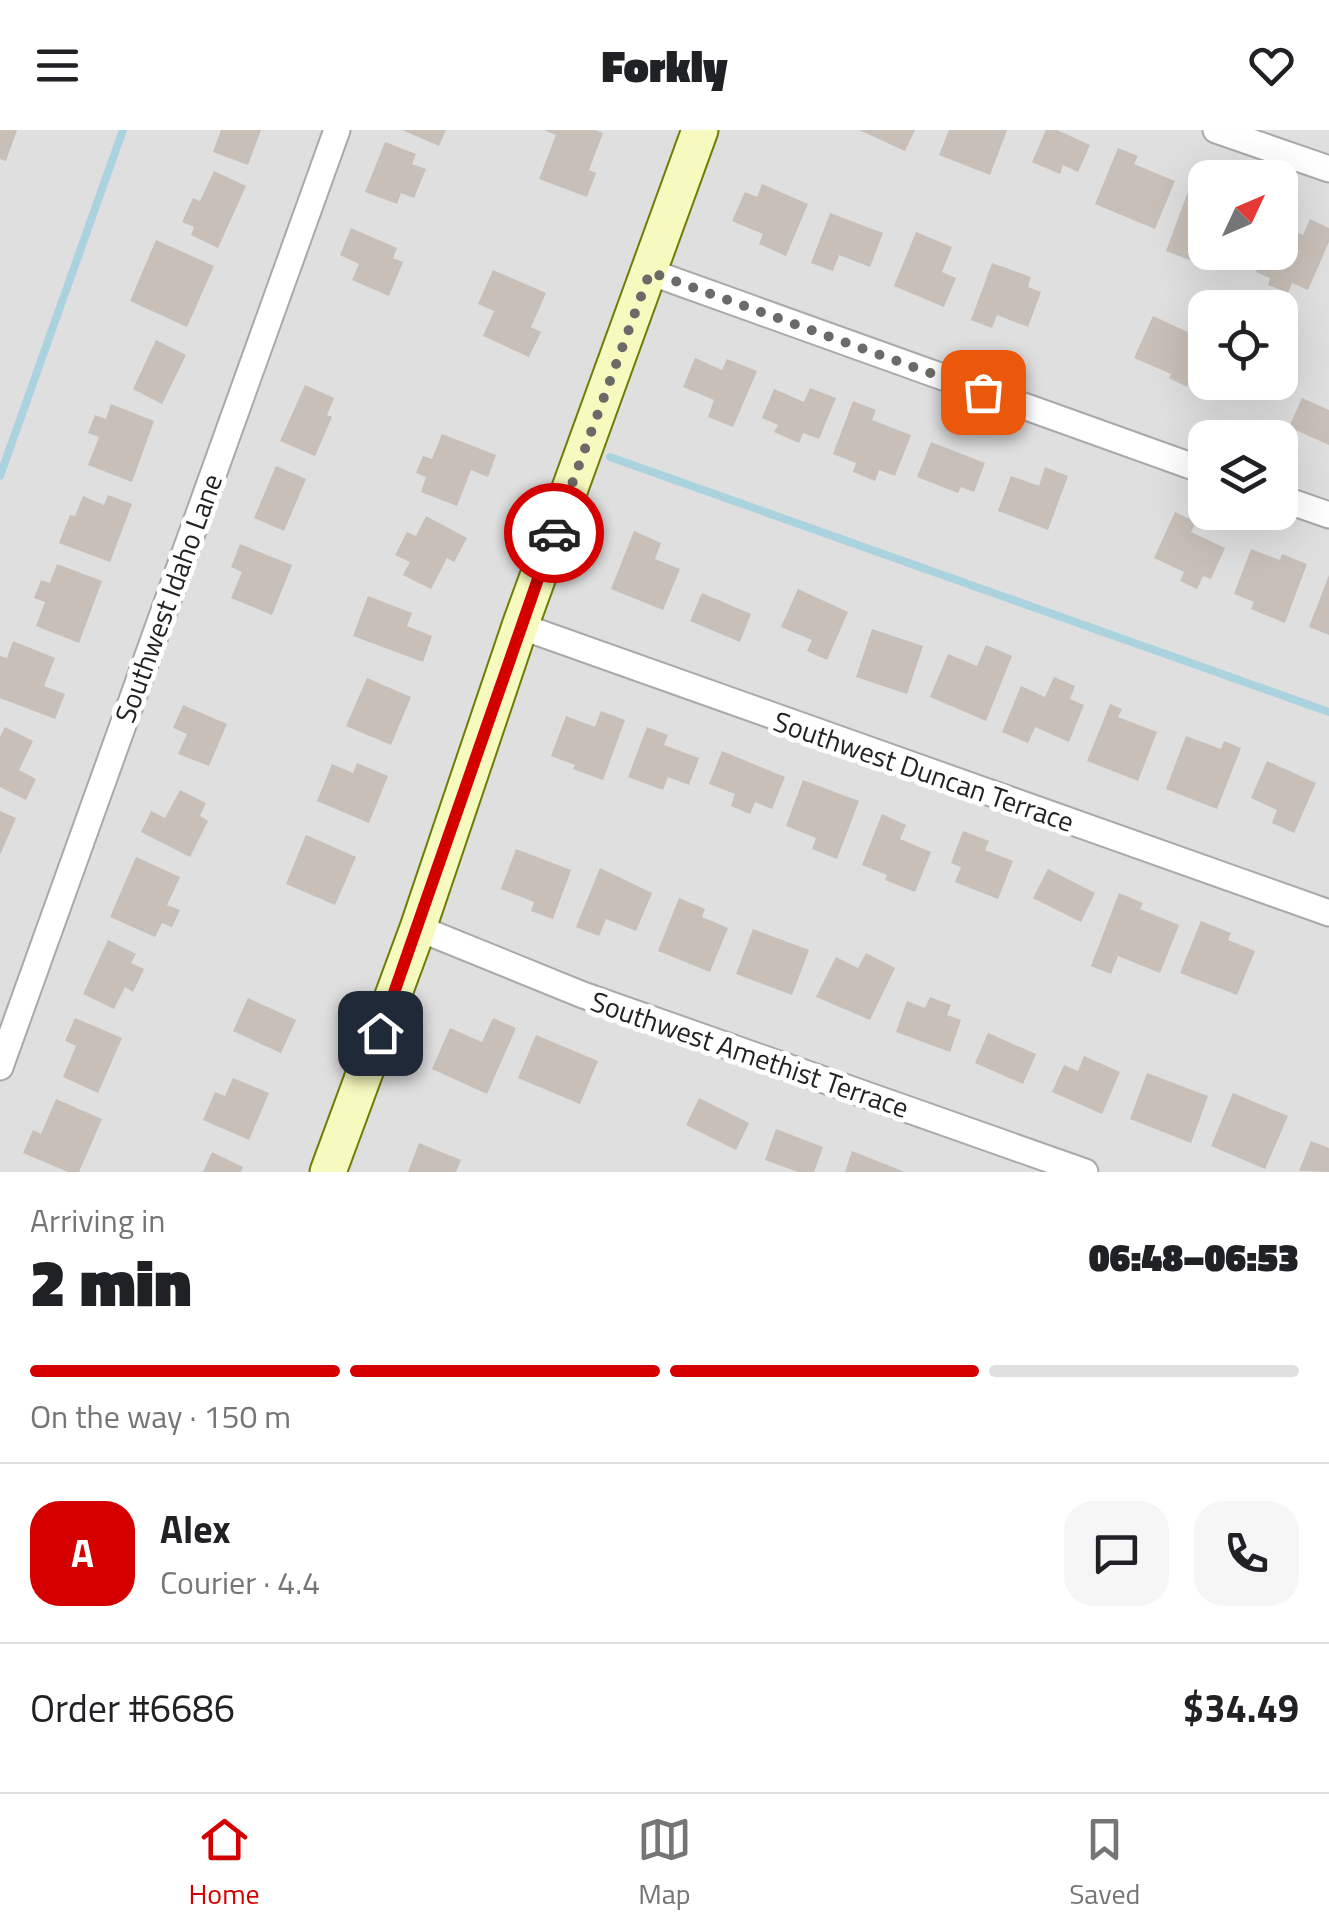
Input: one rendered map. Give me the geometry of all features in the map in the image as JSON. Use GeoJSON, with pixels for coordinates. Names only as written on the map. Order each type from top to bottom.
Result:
{"type":"FeatureCollection","features":[{"type":"Feature","properties":{"kind":"street","name":"Southwest Idaho Lane"},"geometry":{"type":"LineString","coordinates":[[0,1067],[336,130]]}},
{"type":"Feature","properties":{"kind":"street"},"geometry":{"type":"LineString","coordinates":[[328,1172],[700,130]]}},
{"type":"Feature","properties":{"kind":"street"},"geometry":{"type":"LineString","coordinates":[[1216,130],[1329,169]]}},
{"type":"Feature","properties":{"kind":"street"},"geometry":{"type":"LineString","coordinates":[[650,272],[1188,465]]}},
{"type":"Feature","properties":{"kind":"street"},"geometry":{"type":"LineString","coordinates":[[1298,504],[1329,515]]}},
{"type":"Feature","properties":{"kind":"street","name":"Southwest Duncan Terrace"},"geometry":{"type":"LineString","coordinates":[[520,626],[1329,913]]}},
{"type":"Feature","properties":{"kind":"street","name":"Southwest Amethist Terrace"},"geometry":{"type":"LineString","coordinates":[[418,928],[583,995],[1085,1172]]}},
{"type":"Feature","properties":{"kind":"shaded area"},"geometry":{"type":"Polygon","coordinates":[[[0,130],[1329,130],[1329,1172],[0,1172],[0,130]]]}},
{"type":"Feature","properties":{"kind":"building"},"geometry":{"type":"Polygon","coordinates":[[[0,130],[17,130],[6,161],[0,159],[0,130]]]}},
{"type":"Feature","properties":{"kind":"building"},"geometry":{"type":"Polygon","coordinates":[[[221,130],[261,130],[248,165],[213,152],[221,130]]]}},
{"type":"Feature","properties":{"kind":"building"},"geometry":{"type":"Polygon","coordinates":[[[402,130],[446,130],[439,146],[402,130]]]}},
{"type":"Feature","properties":{"kind":"building"},"geometry":{"type":"Polygon","coordinates":[[[544,130],[603,133],[589,170],[596,173],[587,197],[539,179],[556,135],[544,130]]]}},
{"type":"Feature","properties":{"kind":"building"},"geometry":{"type":"Polygon","coordinates":[[[859,130],[915,130],[905,151],[859,130]]]}},
{"type":"Feature","properties":{"kind":"building"},"geometry":{"type":"Polygon","coordinates":[[[949,130],[1007,130],[990,175],[939,155],[949,130]]]}},
{"type":"Feature","properties":{"kind":"building"},"geometry":{"type":"Polygon","coordinates":[[[1046,130],[1057,130],[1090,145],[1078,172],[1063,165],[1060,174],[1032,162],[1046,130]]]}},
{"type":"Feature","properties":{"kind":"building"},"geometry":{"type":"Polygon","coordinates":[[[385,142],[416,154],[412,164],[426,169],[414,198],[401,193],[397,204],[365,192],[385,142]]]}},
{"type":"Feature","properties":{"kind":"building"},"geometry":{"type":"Polygon","coordinates":[[[1118,148],[1138,156],[1134,164],[1175,181],[1155,229],[1095,204],[1118,148]]]}},
{"type":"Feature","properties":{"kind":"building"},"geometry":{"type":"Polygon","coordinates":[[[214,171],[246,186],[218,248],[191,235],[194,227],[182,222],[193,198],[200,201],[214,171]]]}},
{"type":"Feature","properties":{"kind":"building"},"geometry":{"type":"Polygon","coordinates":[[[762,184],[808,204],[786,256],[759,244],[763,234],[732,221],[745,192],[757,197],[762,184]]]}},
{"type":"Feature","properties":{"kind":"building"},"geometry":{"type":"Polygon","coordinates":[[[1188,192],[1188,259],[1166,251],[1188,192]]]}},
{"type":"Feature","properties":{"kind":"building"},"geometry":{"type":"Polygon","coordinates":[[[830,213],[883,233],[870,267],[839,255],[833,271],[811,263],[830,213]]]}},
{"type":"Feature","properties":{"kind":"building"},"geometry":{"type":"Polygon","coordinates":[[[1310,219],[1329,228],[1329,242],[1308,290],[1292,283],[1289,290],[1268,285],[1270,278],[1257,270],[1298,270],[1298,233],[1303,235],[1310,219]]]}},
{"type":"Feature","properties":{"kind":"building"},"geometry":{"type":"Polygon","coordinates":[[[351,228],[397,248],[393,258],[403,262],[389,296],[352,280],[359,264],[340,255],[351,228]]]}},
{"type":"Feature","properties":{"kind":"building"},"geometry":{"type":"Polygon","coordinates":[[[916,232],[952,247],[942,272],[956,278],[944,307],[894,286],[916,232]]]}},
{"type":"Feature","properties":{"kind":"building"},"geometry":{"type":"Polygon","coordinates":[[[156,240],[214,266],[187,327],[130,301],[156,240]]]}},
{"type":"Feature","properties":{"kind":"building"},"geometry":{"type":"Polygon","coordinates":[[[992,263],[1031,277],[1028,287],[1041,292],[1028,327],[997,315],[992,328],[971,320],[992,263]]]}},
{"type":"Feature","properties":{"kind":"building"},"geometry":{"type":"Polygon","coordinates":[[[493,270],[546,293],[531,327],[541,332],[529,357],[483,336],[494,311],[478,304],[493,270]]]}},
{"type":"Feature","properties":{"kind":"building"},"geometry":{"type":"Polygon","coordinates":[[[1153,316],[1188,332],[1187,387],[1169,378],[1171,374],[1134,358],[1153,316]]]}},
{"type":"Feature","properties":{"kind":"building"},"geometry":{"type":"Polygon","coordinates":[[[156,340],[186,355],[162,404],[133,389],[156,340]]]}},
{"type":"Feature","properties":{"kind":"building"},"geometry":{"type":"Polygon","coordinates":[[[695,358],[722,370],[727,359],[757,371],[733,427],[708,417],[714,400],[683,387],[695,358]]]}},
{"type":"Feature","properties":{"kind":"building"},"geometry":{"type":"Polygon","coordinates":[[[305,385],[334,398],[327,415],[332,417],[315,456],[280,441],[305,385]]]}},
{"type":"Feature","properties":{"kind":"building"},"geometry":{"type":"Polygon","coordinates":[[[810,388],[836,398],[819,439],[803,433],[799,443],[774,432],[778,425],[762,418],[774,389],[804,402],[810,388]]]}},
{"type":"Feature","properties":{"kind":"building"},"geometry":{"type":"Polygon","coordinates":[[[1302,398],[1329,410],[1329,445],[1298,431],[1298,420],[1292,420],[1302,398]]]}},
{"type":"Feature","properties":{"kind":"building"},"geometry":{"type":"Polygon","coordinates":[[[853,401],[876,410],[872,420],[911,435],[895,476],[879,470],[875,481],[853,472],[856,463],[833,454],[853,401]]]}},
{"type":"Feature","properties":{"kind":"building"},"geometry":{"type":"Polygon","coordinates":[[[111,404],[154,421],[132,482],[88,465],[99,437],[88,433],[95,415],[106,419],[111,404]]]}},
{"type":"Feature","properties":{"kind":"building"},"geometry":{"type":"Polygon","coordinates":[[[442,434],[496,455],[488,477],[471,470],[457,506],[421,492],[426,477],[416,473],[423,456],[432,459],[442,434]]]}},
{"type":"Feature","properties":{"kind":"building"},"geometry":{"type":"Polygon","coordinates":[[[931,442],[985,463],[974,492],[961,487],[958,493],[917,477],[931,442]]]}},
{"type":"Feature","properties":{"kind":"building"},"geometry":{"type":"Polygon","coordinates":[[[276,466],[306,479],[284,531],[254,518],[276,466]]]}},
{"type":"Feature","properties":{"kind":"building"},"geometry":{"type":"Polygon","coordinates":[[[1045,467],[1068,476],[1048,530],[998,511],[1011,476],[1039,486],[1045,467]]]}},
{"type":"Feature","properties":{"kind":"building"},"geometry":{"type":"Polygon","coordinates":[[[108,495],[132,504],[110,562],[59,543],[83,496],[104,505],[108,495]]]}},
{"type":"Feature","properties":{"kind":"building"},"geometry":{"type":"Polygon","coordinates":[[[1175,512],[1188,518],[1188,530],[1225,548],[1211,579],[1203,576],[1197,589],[1180,581],[1184,572],[1154,558],[1175,512]]]}},
{"type":"Feature","properties":{"kind":"building"},"geometry":{"type":"Polygon","coordinates":[[[426,516],[467,538],[454,562],[447,558],[431,589],[403,575],[410,562],[395,555],[407,532],[416,536],[426,516]]]}},
{"type":"Feature","properties":{"kind":"building"},"geometry":{"type":"Polygon","coordinates":[[[634,531],[661,543],[655,559],[680,569],[663,610],[611,589],[634,531]]]}},
{"type":"Feature","properties":{"kind":"building"},"geometry":{"type":"Polygon","coordinates":[[[240,544],[292,565],[272,615],[231,598],[242,572],[231,567],[240,544]]]}},
{"type":"Feature","properties":{"kind":"building"},"geometry":{"type":"Polygon","coordinates":[[[1251,549],[1280,560],[1282,554],[1307,564],[1285,623],[1251,609],[1254,602],[1234,594],[1251,549]]]}},
{"type":"Feature","properties":{"kind":"building"},"geometry":{"type":"Polygon","coordinates":[[[57,564],[102,581],[79,643],[36,626],[45,602],[34,598],[41,580],[50,583],[57,564]]]}},
{"type":"Feature","properties":{"kind":"building"},"geometry":{"type":"Polygon","coordinates":[[[1329,575],[1329,635],[1309,627],[1329,575]]]}},
{"type":"Feature","properties":{"kind":"building"},"geometry":{"type":"Polygon","coordinates":[[[798,589],[848,612],[827,660],[807,651],[812,640],[781,627],[798,589]]]}},
{"type":"Feature","properties":{"kind":"building"},"geometry":{"type":"Polygon","coordinates":[[[702,593],[751,614],[740,642],[690,621],[702,593]]]}},
{"type":"Feature","properties":{"kind":"building"},"geometry":{"type":"Polygon","coordinates":[[[368,596],[412,613],[407,626],[432,636],[423,662],[353,636],[368,596]]]}},
{"type":"Feature","properties":{"kind":"building"},"geometry":{"type":"Polygon","coordinates":[[[872,629],[923,646],[907,694],[856,677],[872,629]]]}},
{"type":"Feature","properties":{"kind":"building"},"geometry":{"type":"Polygon","coordinates":[[[13,641],[55,658],[44,686],[65,694],[55,719],[0,698],[0,656],[7,658],[13,641]]]}},
{"type":"Feature","properties":{"kind":"building"},"geometry":{"type":"Polygon","coordinates":[[[986,645],[1012,656],[986,721],[930,697],[948,654],[977,666],[986,645]]]}},
{"type":"Feature","properties":{"kind":"building"},"geometry":{"type":"Polygon","coordinates":[[[1054,677],[1075,686],[1070,699],[1084,705],[1069,742],[1035,727],[1028,743],[1002,732],[1021,686],[1045,697],[1054,677]]]}},
{"type":"Feature","properties":{"kind":"building"},"geometry":{"type":"Polygon","coordinates":[[[367,678],[411,697],[391,745],[346,726],[367,678]]]}},
{"type":"Feature","properties":{"kind":"building"},"geometry":{"type":"Polygon","coordinates":[[[1110,704],[1122,709],[1118,717],[1157,732],[1138,781],[1087,761],[1110,704]]]}},
{"type":"Feature","properties":{"kind":"building"},"geometry":{"type":"Polygon","coordinates":[[[183,705],[227,724],[209,766],[178,754],[187,734],[173,728],[183,705]]]}},
{"type":"Feature","properties":{"kind":"building"},"geometry":{"type":"Polygon","coordinates":[[[601,711],[625,720],[603,780],[551,756],[566,716],[595,727],[601,711]]]}},
{"type":"Feature","properties":{"kind":"building"},"geometry":{"type":"Polygon","coordinates":[[[5,727],[33,741],[19,770],[36,779],[26,800],[0,787],[0,737],[5,727]]]}},
{"type":"Feature","properties":{"kind":"building"},"geometry":{"type":"Polygon","coordinates":[[[647,727],[668,735],[664,745],[699,758],[689,785],[668,777],[663,790],[628,777],[647,727]]]}},
{"type":"Feature","properties":{"kind":"building"},"geometry":{"type":"Polygon","coordinates":[[[1186,736],[1221,749],[1224,741],[1241,748],[1217,809],[1166,789],[1186,736]]]}},
{"type":"Feature","properties":{"kind":"building"},"geometry":{"type":"Polygon","coordinates":[[[722,751],[785,777],[772,809],[755,802],[750,814],[731,806],[735,794],[709,784],[722,751]]]}},
{"type":"Feature","properties":{"kind":"building"},"geometry":{"type":"Polygon","coordinates":[[[1267,761],[1316,783],[1294,833],[1272,823],[1277,810],[1251,798],[1267,761]]]}},
{"type":"Feature","properties":{"kind":"building"},"geometry":{"type":"Polygon","coordinates":[[[357,763],[388,776],[369,823],[317,801],[332,764],[353,773],[357,763]]]}},
{"type":"Feature","properties":{"kind":"building"},"geometry":{"type":"Polygon","coordinates":[[[803,780],[859,801],[837,859],[812,849],[816,838],[786,826],[803,780]]]}},
{"type":"Feature","properties":{"kind":"building"},"geometry":{"type":"Polygon","coordinates":[[[180,790],[206,803],[200,816],[208,821],[190,857],[141,832],[151,811],[165,818],[180,790]]]}},
{"type":"Feature","properties":{"kind":"building"},"geometry":{"type":"Polygon","coordinates":[[[0,811],[16,818],[0,855],[0,811]]]}},
{"type":"Feature","properties":{"kind":"building"},"geometry":{"type":"Polygon","coordinates":[[[882,814],[906,825],[900,839],[931,852],[915,892],[862,865],[882,814]]]}},
{"type":"Feature","properties":{"kind":"building"},"geometry":{"type":"Polygon","coordinates":[[[963,831],[989,841],[985,850],[1013,861],[998,899],[955,882],[961,867],[951,863],[963,831]]]}},
{"type":"Feature","properties":{"kind":"building"},"geometry":{"type":"Polygon","coordinates":[[[306,835],[356,857],[335,905],[286,884],[306,835]]]}},
{"type":"Feature","properties":{"kind":"building"},"geometry":{"type":"Polygon","coordinates":[[[516,849],[571,870],[553,919],[531,911],[534,902],[501,889],[516,849]]]}},
{"type":"Feature","properties":{"kind":"building"},"geometry":{"type":"Polygon","coordinates":[[[136,857],[180,877],[167,905],[180,910],[172,927],[162,923],[155,937],[110,917],[136,857]]]}},
{"type":"Feature","properties":{"kind":"building"},"geometry":{"type":"Polygon","coordinates":[[[600,868],[652,893],[636,931],[606,919],[599,936],[576,927],[600,868]]]}},
{"type":"Feature","properties":{"kind":"building"},"geometry":{"type":"Polygon","coordinates":[[[1048,869],[1095,893],[1081,922],[1033,898],[1048,869]]]}},
{"type":"Feature","properties":{"kind":"building"},"geometry":{"type":"Polygon","coordinates":[[[1119,893],[1143,903],[1140,909],[1179,925],[1160,973],[1118,956],[1111,974],[1091,966],[1119,893]]]}},
{"type":"Feature","properties":{"kind":"building"},"geometry":{"type":"Polygon","coordinates":[[[679,898],[705,909],[702,917],[728,928],[710,972],[658,951],[679,898]]]}},
{"type":"Feature","properties":{"kind":"building"},"geometry":{"type":"Polygon","coordinates":[[[1201,921],[1231,933],[1228,940],[1255,951],[1237,995],[1180,973],[1201,921]]]}},
{"type":"Feature","properties":{"kind":"building"},"geometry":{"type":"Polygon","coordinates":[[[753,929],[809,950],[792,995],[736,974],[753,929]]]}},
{"type":"Feature","properties":{"kind":"building"},"geometry":{"type":"Polygon","coordinates":[[[108,940],[136,954],[131,963],[144,969],[133,992],[125,987],[114,1009],[83,994],[108,940]]]}},
{"type":"Feature","properties":{"kind":"building"},"geometry":{"type":"Polygon","coordinates":[[[866,953],[895,968],[870,1020],[816,997],[836,957],[858,968],[866,953]]]}},
{"type":"Feature","properties":{"kind":"building"},"geometry":{"type":"Polygon","coordinates":[[[930,997],[951,1005],[947,1015],[961,1020],[950,1052],[896,1032],[907,1001],[925,1008],[930,997]]]}},
{"type":"Feature","properties":{"kind":"building"},"geometry":{"type":"Polygon","coordinates":[[[248,998],[296,1020],[281,1053],[233,1031],[248,998]]]}},
{"type":"Feature","properties":{"kind":"building"},"geometry":{"type":"Polygon","coordinates":[[[75,1018],[122,1038],[98,1093],[63,1077],[76,1046],[65,1041],[75,1018]]]}},
{"type":"Feature","properties":{"kind":"building"},"geometry":{"type":"Polygon","coordinates":[[[493,1018],[516,1028],[487,1094],[432,1069],[450,1028],[482,1042],[493,1018]]]}},
{"type":"Feature","properties":{"kind":"building"},"geometry":{"type":"Polygon","coordinates":[[[988,1033],[1036,1054],[1023,1084],[975,1063],[988,1033]]]}},
{"type":"Feature","properties":{"kind":"building"},"geometry":{"type":"Polygon","coordinates":[[[536,1035],[598,1061],[580,1104],[518,1078],[536,1035]]]}},
{"type":"Feature","properties":{"kind":"building"},"geometry":{"type":"Polygon","coordinates":[[[1084,1056],[1120,1072],[1102,1114],[1052,1092],[1064,1065],[1078,1071],[1084,1056]]]}},
{"type":"Feature","properties":{"kind":"building"},"geometry":{"type":"Polygon","coordinates":[[[1147,1073],[1208,1096],[1191,1143],[1130,1119],[1147,1073]]]}},
{"type":"Feature","properties":{"kind":"building"},"geometry":{"type":"Polygon","coordinates":[[[233,1078],[269,1093],[249,1140],[203,1120],[215,1092],[225,1096],[233,1078]]]}},
{"type":"Feature","properties":{"kind":"building"},"geometry":{"type":"Polygon","coordinates":[[[1233,1093],[1288,1116],[1265,1169],[1211,1146],[1233,1093]]]}},
{"type":"Feature","properties":{"kind":"building"},"geometry":{"type":"Polygon","coordinates":[[[699,1098],[749,1123],[736,1150],[686,1125],[699,1098]]]}},
{"type":"Feature","properties":{"kind":"building"},"geometry":{"type":"Polygon","coordinates":[[[56,1099],[102,1119],[79,1172],[68,1172],[23,1153],[33,1130],[41,1134],[56,1099]]]}},
{"type":"Feature","properties":{"kind":"building"},"geometry":{"type":"Polygon","coordinates":[[[776,1129],[823,1147],[814,1172],[798,1172],[765,1160],[776,1129]]]}},
{"type":"Feature","properties":{"kind":"building"},"geometry":{"type":"Polygon","coordinates":[[[1311,1141],[1329,1148],[1329,1172],[1299,1171],[1311,1141]]]}},
{"type":"Feature","properties":{"kind":"building"},"geometry":{"type":"Polygon","coordinates":[[[419,1143],[461,1160],[456,1172],[408,1172],[419,1143]]]}},
{"type":"Feature","properties":{"kind":"building"},"geometry":{"type":"Polygon","coordinates":[[[852,1151],[905,1172],[845,1172],[852,1151]]]}},
{"type":"Feature","properties":{"kind":"building"},"geometry":{"type":"Polygon","coordinates":[[[212,1152],[243,1167],[241,1172],[203,1172],[212,1152]]]}},
{"type":"Feature","properties":{"kind":"waterway"},"geometry":{"type":"LineString","coordinates":[[0,476],[123,130]]}},
{"type":"Feature","properties":{"kind":"waterway"},"geometry":{"type":"LineString","coordinates":[[610,457],[1329,712]]}},
{"type":"Feature","properties":{"kind":"way so far"},"geometry":{"type":"LineString","coordinates":[[554,533],[650,272],[983,392]]}},
{"type":"Feature","properties":{"kind":"route"},"geometry":{"type":"LineString","coordinates":[[380,1033],[554,533]]}}]}
